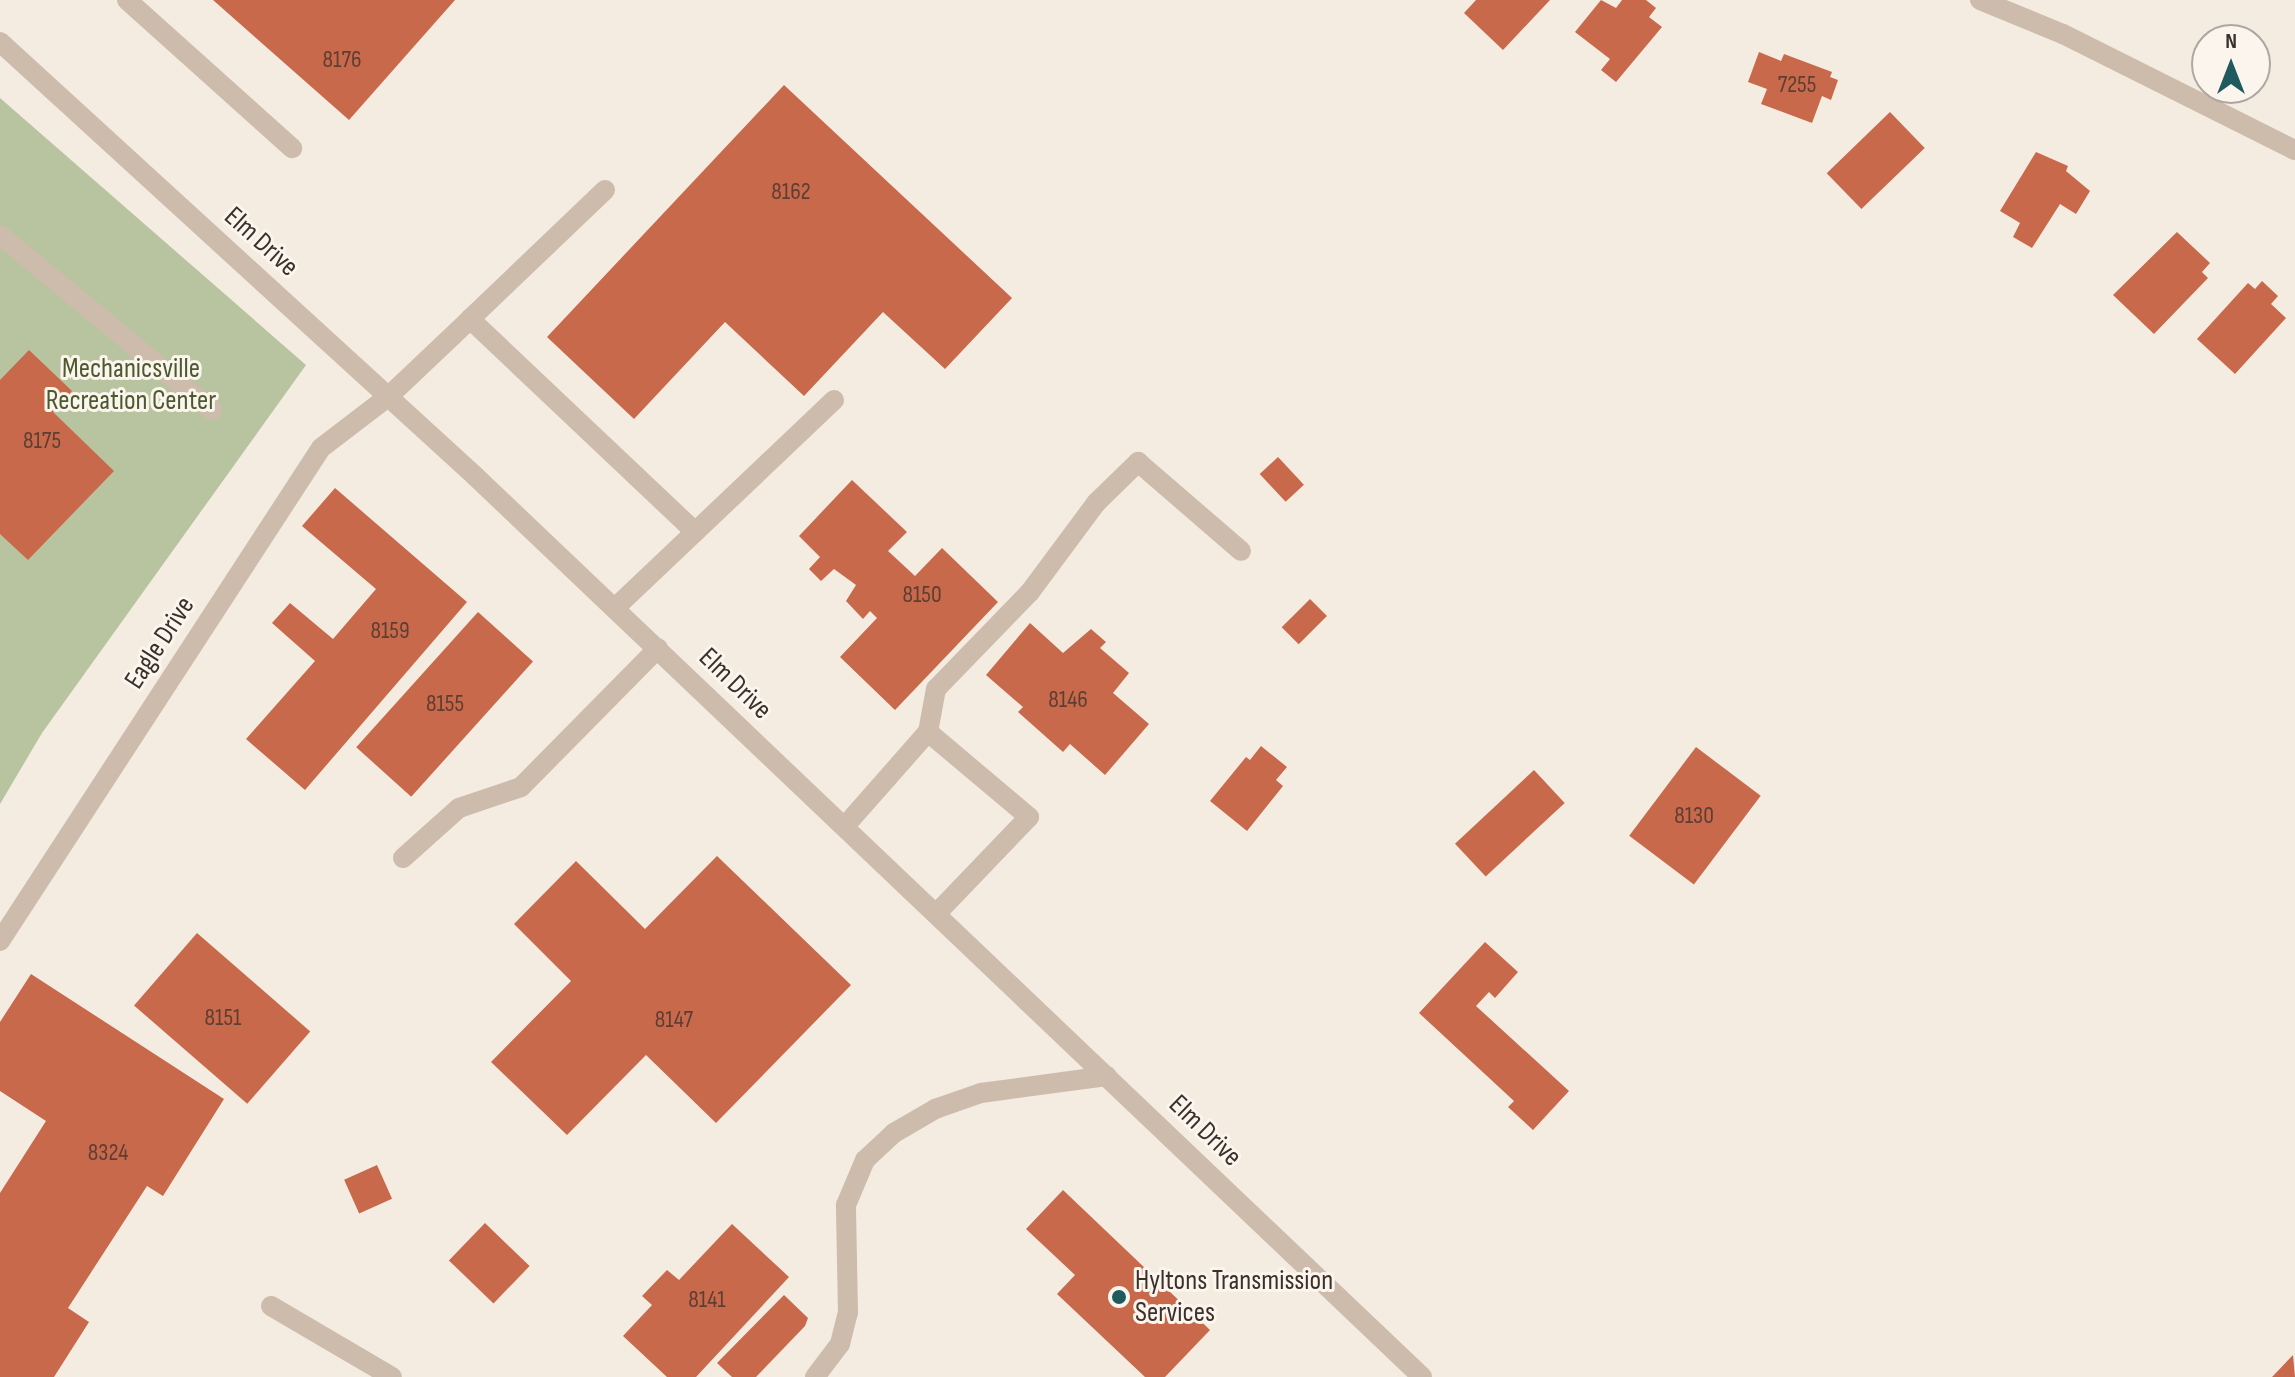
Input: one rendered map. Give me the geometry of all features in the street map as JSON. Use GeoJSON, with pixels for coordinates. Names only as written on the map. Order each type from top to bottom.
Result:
{"type":"FeatureCollection","features":[{"type":"Feature","properties":{"kind":"street"},"geometry":{"type":"LineString","coordinates":[[127,0],[292,148]]}},
{"type":"Feature","properties":{"kind":"street"},"geometry":{"type":"LineString","coordinates":[[1980,0],[2063,34],[2295,150]]}},
{"type":"Feature","properties":{"kind":"street","name":"Elm Drive"},"geometry":{"type":"LineString","coordinates":[[0,42],[389,396],[658,648],[1422,1377]]}},
{"type":"Feature","properties":{"kind":"street","name":"Eagle Drive"},"geometry":{"type":"LineString","coordinates":[[0,941],[296,481],[321,448],[389,396],[605,190]]}},
{"type":"Feature","properties":{"kind":"street"},"geometry":{"type":"LineString","coordinates":[[0,235],[212,410]]}},
{"type":"Feature","properties":{"kind":"street"},"geometry":{"type":"LineString","coordinates":[[470,319],[695,532]]}},
{"type":"Feature","properties":{"kind":"street"},"geometry":{"type":"LineString","coordinates":[[615,608],[834,400]]}},
{"type":"Feature","properties":{"kind":"street"},"geometry":{"type":"LineString","coordinates":[[845,826],[928,732],[936,689],[1030,592],[1096,503],[1138,462],[1241,551]]}},
{"type":"Feature","properties":{"kind":"street"},"geometry":{"type":"LineString","coordinates":[[403,858],[459,808],[521,787],[658,648]]}},
{"type":"Feature","properties":{"kind":"street"},"geometry":{"type":"LineString","coordinates":[[928,732],[1029,817],[936,914]]}},
{"type":"Feature","properties":{"kind":"street"},"geometry":{"type":"LineString","coordinates":[[815,1377],[840,1344],[848,1313],[846,1205],[865,1160],[894,1133],[935,1109],[981,1093],[1107,1076]]}},
{"type":"Feature","properties":{"kind":"street"},"geometry":{"type":"LineString","coordinates":[[271,1306],[392,1377]]}},
{"type":"Feature","properties":{"kind":"green space","name":"Mechanicsville Recreation Center"},"geometry":{"type":"Polygon","coordinates":[[[0,98],[306,365],[42,733],[0,804],[0,98]]]}},
{"type":"Feature","properties":{"kind":"building"},"geometry":{"type":"Polygon","coordinates":[[[213,0],[455,0],[349,120],[213,0]]]}},
{"type":"Feature","properties":{"kind":"building"},"geometry":{"type":"Polygon","coordinates":[[[1476,0],[1550,0],[1503,50],[1464,13],[1476,0]]]}},
{"type":"Feature","properties":{"kind":"building"},"geometry":{"type":"Polygon","coordinates":[[[1601,0],[1616,8],[1622,0],[1646,0],[1656,8],[1649,17],[1662,27],[1616,82],[1601,70],[1610,59],[1575,32],[1601,0]]]}},
{"type":"Feature","properties":{"kind":"building"},"geometry":{"type":"Polygon","coordinates":[[[1759,52],[1781,61],[1784,54],[1832,72],[1830,77],[1838,80],[1831,100],[1822,96],[1812,123],[1761,104],[1767,89],[1748,82],[1759,52]]]}},
{"type":"Feature","properties":{"kind":"building"},"geometry":{"type":"Polygon","coordinates":[[[784,85],[1012,298],[945,369],[883,312],[804,396],[725,322],[634,419],[547,337],[784,85]]]}},
{"type":"Feature","properties":{"kind":"building"},"geometry":{"type":"Polygon","coordinates":[[[1890,112],[1925,148],[1861,209],[1827,173],[1890,112]]]}},
{"type":"Feature","properties":{"kind":"building"},"geometry":{"type":"Polygon","coordinates":[[[2036,152],[2068,166],[2066,171],[2090,191],[2076,214],[2060,204],[2032,248],[2013,237],[2020,223],[2000,211],[2036,152]]]}},
{"type":"Feature","properties":{"kind":"building"},"geometry":{"type":"Polygon","coordinates":[[[2177,232],[2210,263],[2202,272],[2208,278],[2154,334],[2113,295],[2177,232]]]}},
{"type":"Feature","properties":{"kind":"building"},"geometry":{"type":"Polygon","coordinates":[[[2262,281],[2278,296],[2271,304],[2286,318],[2235,374],[2197,339],[2248,283],[2255,289],[2262,281]]]}},
{"type":"Feature","properties":{"kind":"building"},"geometry":{"type":"Polygon","coordinates":[[[29,350],[72,391],[53,412],[114,471],[28,560],[0,534],[0,380],[29,350]]]}},
{"type":"Feature","properties":{"kind":"building"},"geometry":{"type":"Polygon","coordinates":[[[1278,457],[1304,485],[1286,502],[1260,474],[1278,457]]]}},
{"type":"Feature","properties":{"kind":"building"},"geometry":{"type":"Polygon","coordinates":[[[852,480],[907,532],[888,551],[915,576],[942,548],[998,602],[895,710],[840,657],[877,618],[870,611],[863,619],[846,601],[856,585],[834,569],[821,581],[809,569],[820,557],[799,536],[852,480]]]}},
{"type":"Feature","properties":{"kind":"building"},"geometry":{"type":"Polygon","coordinates":[[[335,488],[467,602],[305,790],[246,739],[315,661],[272,623],[290,603],[333,639],[376,589],[302,526],[335,488]]]}},
{"type":"Feature","properties":{"kind":"building"},"geometry":{"type":"Polygon","coordinates":[[[1310,599],[1327,616],[1299,644],[1282,627],[1310,599]]]}},
{"type":"Feature","properties":{"kind":"building"},"geometry":{"type":"Polygon","coordinates":[[[478,612],[533,662],[411,797],[356,747],[478,612]]]}},
{"type":"Feature","properties":{"kind":"building"},"geometry":{"type":"Polygon","coordinates":[[[1030,623],[1063,653],[1091,629],[1106,642],[1100,648],[1129,673],[1113,693],[1149,724],[1105,775],[1070,744],[1063,752],[1018,712],[1023,707],[986,675],[1030,623]]]}},
{"type":"Feature","properties":{"kind":"building"},"geometry":{"type":"Polygon","coordinates":[[[1261,746],[1287,767],[1276,780],[1283,786],[1247,831],[1210,801],[1246,757],[1250,760],[1261,746]]]}},
{"type":"Feature","properties":{"kind":"building"},"geometry":{"type":"Polygon","coordinates":[[[1696,747],[1761,796],[1694,884],[1629,836],[1696,747]]]}},
{"type":"Feature","properties":{"kind":"building"},"geometry":{"type":"Polygon","coordinates":[[[1534,770],[1565,803],[1486,877],[1455,844],[1534,770]]]}},
{"type":"Feature","properties":{"kind":"building"},"geometry":{"type":"Polygon","coordinates":[[[717,856],[851,985],[716,1123],[646,1055],[567,1135],[491,1062],[571,981],[514,924],[576,861],[645,929],[717,856]]]}},
{"type":"Feature","properties":{"kind":"building"},"geometry":{"type":"Polygon","coordinates":[[[197,933],[310,1031],[247,1104],[134,1005],[197,933]]]}},
{"type":"Feature","properties":{"kind":"building"},"geometry":{"type":"Polygon","coordinates":[[[1485,942],[1518,972],[1495,998],[1489,992],[1476,1006],[1569,1091],[1533,1130],[1508,1107],[1514,1101],[1419,1013],[1485,942]]]}},
{"type":"Feature","properties":{"kind":"building"},"geometry":{"type":"Polygon","coordinates":[[[31,974],[224,1099],[163,1196],[147,1186],[68,1308],[89,1322],[54,1377],[0,1377],[0,1193],[46,1121],[0,1091],[0,1022],[31,974]]]}},
{"type":"Feature","properties":{"kind":"building"},"geometry":{"type":"Polygon","coordinates":[[[377,1165],[392,1199],[359,1213],[344,1180],[377,1165]]]}},
{"type":"Feature","properties":{"kind":"building"},"geometry":{"type":"Polygon","coordinates":[[[1063,1190],[1210,1330],[1165,1377],[1145,1377],[1057,1294],[1075,1275],[1026,1229],[1063,1190]]]}},
{"type":"Feature","properties":{"kind":"building"},"geometry":{"type":"Polygon","coordinates":[[[485,1223],[530,1266],[493,1303],[449,1260],[485,1223]]]}},
{"type":"Feature","properties":{"kind":"building"},"geometry":{"type":"Polygon","coordinates":[[[732,1224],[789,1277],[696,1377],[667,1377],[623,1336],[652,1305],[642,1296],[667,1270],[679,1280],[732,1224]]]}},
{"type":"Feature","properties":{"kind":"building"},"geometry":{"type":"Polygon","coordinates":[[[784,1295],[808,1318],[805,1326],[756,1377],[732,1377],[717,1363],[784,1295]]]}},
{"type":"Feature","properties":{"kind":"building"},"geometry":{"type":"Polygon","coordinates":[[[2293,1355],[2295,1377],[2272,1377],[2293,1355]]]}},
{"type":"Feature","properties":{"kind":"place","name":"Hyltons Transmission Services"},"geometry":{"type":"Point","coordinates":[1119,1297]}}]}
